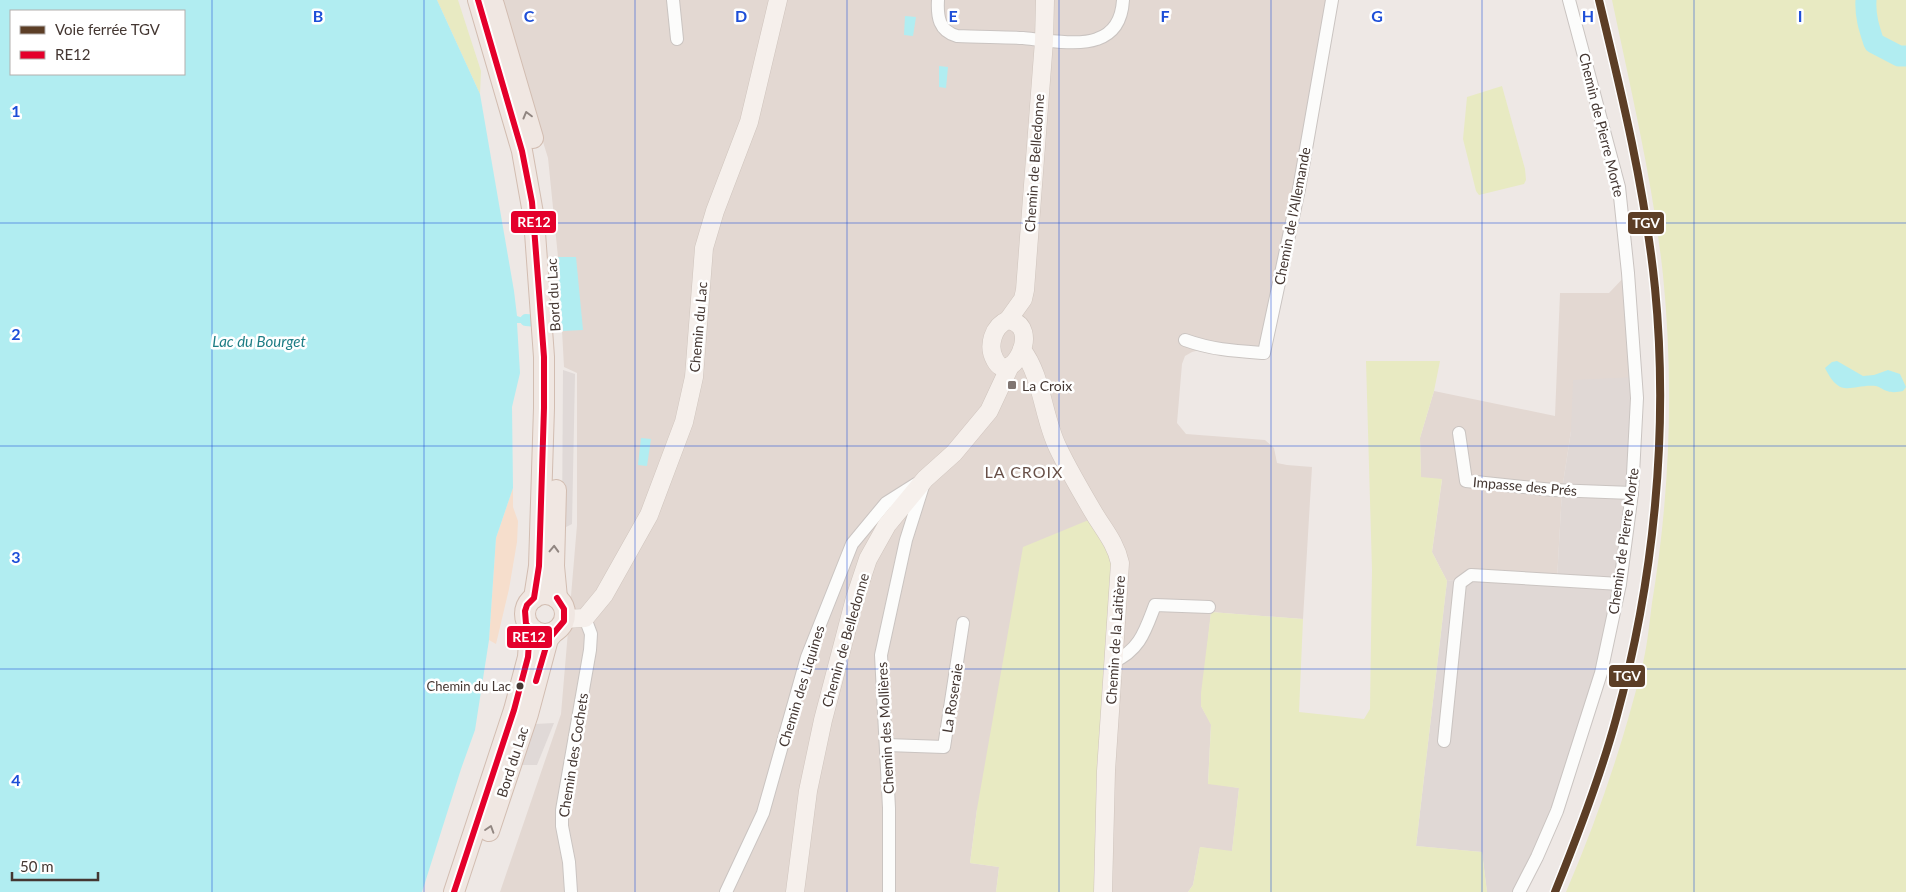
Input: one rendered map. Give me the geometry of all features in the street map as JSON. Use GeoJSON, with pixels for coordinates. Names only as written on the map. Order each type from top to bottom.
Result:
{"type":"FeatureCollection","features":[{"type":"Feature","properties":{"kind":"main road","name":"Bord du Lac"},"geometry":{"type":"LineString","coordinates":[[478,0],[517,130],[527,172],[548,322],[557,408],[554,566],[556,598]]}},
{"type":"Feature","properties":{"kind":"main road","name":"Bord du Lac"},"geometry":{"type":"LineString","coordinates":[[493,0],[518,82],[540,169],[547,220],[548,322],[544,357],[543,466],[539,566],[534,598]]}},
{"type":"Feature","properties":{"kind":"main road","name":"Chemin du Lac"},"geometry":{"type":"LineString","coordinates":[[585,618],[604,595],[649,515],[684,422],[694,377],[704,248],[715,211],[749,122],[778,0]]}},
{"type":"Feature","properties":{"kind":"main road","name":"Chemin de Belledonne"},"geometry":{"type":"LineString","coordinates":[[796,892],[808,791],[823,720],[855,598],[868,559],[887,525],[925,479],[964,442],[989,411],[1012,361],[993,355],[992,340],[998,327],[1014,323],[1023,299],[1044,40],[1045,0]]}},
{"type":"Feature","properties":{"kind":"main road"},"geometry":{"type":"LineString","coordinates":[[1012,361],[1023,334],[1014,323]]}},
{"type":"Feature","properties":{"kind":"main road","name":"Chemin de la Laitière"},"geometry":{"type":"LineString","coordinates":[[1012,361],[1033,373],[1057,447],[1117,551],[1120,563],[1106,771],[1103,892]]}},
{"type":"Feature","properties":{"kind":"main road"},"geometry":{"type":"LineString","coordinates":[[559,626],[565,612],[562,604],[556,598],[545,594],[534,598],[527,605],[525,611],[526,624],[536,632],[546,635],[559,626],[585,618]]}},
{"type":"Feature","properties":{"kind":"main road","name":"Bord du Lac"},"geometry":{"type":"LineString","coordinates":[[469,892],[528,714],[548,639],[559,626]]}},
{"type":"Feature","properties":{"kind":"main road","name":"Bord du Lac"},"geometry":{"type":"LineString","coordinates":[[454,892],[514,710],[528,656],[530,628]]}},
{"type":"Feature","properties":{"kind":"street"},"geometry":{"type":"LineString","coordinates":[[673,0],[677,39]]}},
{"type":"Feature","properties":{"kind":"street"},"geometry":{"type":"LineString","coordinates":[[938,0],[940,25],[950,34],[957,36],[1044,40],[1096,40],[1115,28],[1120,18],[1123,0]]}},
{"type":"Feature","properties":{"kind":"street","name":"Chemin de l'Allemande"},"geometry":{"type":"LineString","coordinates":[[1185,340],[1207,348],[1264,353],[1299,189],[1332,0]]}},
{"type":"Feature","properties":{"kind":"street","name":"Chemin de Pierre Morte"},"geometry":{"type":"LineString","coordinates":[[1519,892],[1537,857],[1557,810],[1601,672],[1620,584],[1632,494],[1637,398],[1628,272],[1619,187],[1569,0]]}},
{"type":"Feature","properties":{"kind":"street","name":"Impasse des Prés"},"geometry":{"type":"LineString","coordinates":[[1459,433],[1466,481],[1553,490],[1632,494]]}},
{"type":"Feature","properties":{"kind":"street","name":"Chemin des Mollières"},"geometry":{"type":"LineString","coordinates":[[889,892],[887,744],[881,655],[906,540],[925,479]]}},
{"type":"Feature","properties":{"kind":"street","name":"Chemin des Liquines"},"geometry":{"type":"LineString","coordinates":[[726,892],[763,813],[807,656],[852,544],[886,503],[925,479]]}},
{"type":"Feature","properties":{"kind":"street"},"geometry":{"type":"LineString","coordinates":[[1444,741],[1460,583],[1471,575],[1620,584]]}},
{"type":"Feature","properties":{"kind":"street"},"geometry":{"type":"LineString","coordinates":[[1113,662],[1125,657],[1136,648],[1146,630],[1155,605],[1209,607]]}},
{"type":"Feature","properties":{"kind":"street","name":"Chemin des Cochets"},"geometry":{"type":"LineString","coordinates":[[571,892],[569,862],[562,826],[562,810],[590,650],[591,634],[585,618]]}},
{"type":"Feature","properties":{"kind":"street","name":"La Roseraie"},"geometry":{"type":"LineString","coordinates":[[887,744],[944,747],[963,623]]}},
{"type":"Feature","properties":{"kind":"shaded area"},"geometry":{"type":"Polygon","coordinates":[[[499,0],[1332,0],[1264,353],[1207,348],[1185,356],[1182,364],[1177,423],[1186,434],[1265,440],[1274,448],[1277,463],[1312,467],[1303,619],[1211,612],[1201,706],[1211,724],[1208,783],[1239,788],[1232,852],[1200,847],[1193,885],[1188,892],[1102,892],[977,809],[970,863],[999,867],[996,892],[500,892],[561,714],[577,525],[577,373],[564,367],[558,257],[548,158],[499,0]]]}},
{"type":"Feature","properties":{"kind":"shaded area"},"geometry":{"type":"Polygon","coordinates":[[[1628,273],[1636,377],[1571,431],[1562,490],[1557,580],[1485,575],[1447,581],[1432,552],[1442,480],[1421,478],[1420,438],[1434,391],[1555,416],[1560,293],[1609,293],[1628,273]]]}},
{"type":"Feature","properties":{"kind":"shaded area"},"geometry":{"type":"Polygon","coordinates":[[[563,370],[575,374],[572,524],[562,529],[563,370]]]}},
{"type":"Feature","properties":{"kind":"shaded area"},"geometry":{"type":"Polygon","coordinates":[[[1636,377],[1620,584],[1581,738],[1519,892],[1487,892],[1482,852],[1416,846],[1447,581],[1485,575],[1557,580],[1562,490],[1571,431],[1573,380],[1636,377]]]}},
{"type":"Feature","properties":{"kind":"shaded area"},"geometry":{"type":"Polygon","coordinates":[[[554,723],[537,765],[519,765],[535,724],[554,723]]]}},
{"type":"Feature","properties":{"kind":"green space"},"geometry":{"type":"Polygon","coordinates":[[[437,0],[458,0],[481,71],[480,94],[437,0]]]}},
{"type":"Feature","properties":{"kind":"green space"},"geometry":{"type":"Polygon","coordinates":[[[1612,0],[1906,0],[1906,892],[1566,892],[1608,783],[1626,727],[1643,663],[1658,562],[1666,480],[1669,398],[1663,275],[1647,171],[1612,0]]]}},
{"type":"Feature","properties":{"kind":"green space"},"geometry":{"type":"Polygon","coordinates":[[[1502,86],[1525,169],[1526,180],[1524,184],[1479,195],[1476,191],[1463,139],[1467,97],[1502,86]]]}},
{"type":"Feature","properties":{"kind":"green space"},"geometry":{"type":"Polygon","coordinates":[[[1366,361],[1440,361],[1434,391],[1420,438],[1421,477],[1442,479],[1432,552],[1447,581],[1416,846],[1482,852],[1487,892],[1188,892],[1193,885],[1200,847],[1232,851],[1239,788],[1208,784],[1211,725],[1201,706],[1201,693],[1211,612],[1303,619],[1299,712],[1364,719],[1370,709],[1372,570],[1366,361]]]}},
{"type":"Feature","properties":{"kind":"green space"},"geometry":{"type":"Polygon","coordinates":[[[1096,517],[1117,551],[1102,892],[996,892],[999,867],[970,863],[977,809],[1023,547],[1096,517]]]}},
{"type":"Feature","properties":{"kind":"sand"},"geometry":{"type":"Polygon","coordinates":[[[513,488],[513,507],[518,521],[517,542],[509,589],[496,644],[489,640],[496,538],[513,488]]]}},
{"type":"Feature","properties":{"kind":"water","name":"Lac du Bourget"},"geometry":{"type":"Polygon","coordinates":[[[0,0],[437,0],[480,94],[517,316],[526,319],[526,323],[517,323],[520,373],[512,407],[513,488],[496,538],[489,640],[475,730],[422,892],[0,892],[0,0]]]}},
{"type":"Feature","properties":{"kind":"water"},"geometry":{"type":"Polygon","coordinates":[[[905,16],[916,17],[913,36],[904,35],[905,16]]]}},
{"type":"Feature","properties":{"kind":"water"},"geometry":{"type":"Polygon","coordinates":[[[939,66],[948,67],[946,88],[939,87],[939,66]]]}},
{"type":"Feature","properties":{"kind":"water"},"geometry":{"type":"Polygon","coordinates":[[[558,257],[576,257],[583,330],[562,331],[558,257]]]}},
{"type":"Feature","properties":{"kind":"water"},"geometry":{"type":"Polygon","coordinates":[[[1837,361],[1863,376],[1874,375],[1888,370],[1900,374],[1906,387],[1903,391],[1893,392],[1876,386],[1841,387],[1836,384],[1825,368],[1832,362],[1837,361]]]}},
{"type":"Feature","properties":{"kind":"water"},"geometry":{"type":"Polygon","coordinates":[[[641,438],[651,439],[647,466],[638,465],[641,438]]]}},
{"type":"Feature","properties":{"kind":"waterway"},"geometry":{"type":"LineString","coordinates":[[1866,0],[1867,17],[1874,43],[1899,56],[1906,56]]}},
{"type":"Feature","properties":{"kind":"waterway"},"geometry":{"type":"LineString","coordinates":[[526,320],[562,323]]}},
{"type":"Feature","properties":{"kind":"rail line","name":"TGV"},"geometry":{"type":"LineString","coordinates":[[1555,892],[1596,785],[1629,667],[1649,560],[1659,451],[1659,342],[1651,251],[1632,143],[1599,0]]}},
{"type":"Feature","properties":{"kind":"transit line","name":"RE12"},"geometry":{"type":"LineString","coordinates":[[454,892],[514,710],[528,657],[530,628],[526,624],[525,611],[527,605],[534,598],[539,566],[544,408],[544,357],[532,202],[522,151],[478,0]]}},
{"type":"Feature","properties":{"kind":"transit line","name":"RE12"},"geometry":{"type":"LineString","coordinates":[[536,681],[548,640],[564,621],[564,609],[557,598]]}},
{"type":"Feature","properties":{"kind":"place","name":"La Croix"},"geometry":{"type":"Point","coordinates":[1012,385]}},
{"type":"Feature","properties":{"kind":"place","name":"Chemin du Lac"},"geometry":{"type":"Point","coordinates":[520,686]}},
{"type":"Feature","properties":{"kind":"district","name":"LA CROIX"},"geometry":{"type":"Point","coordinates":[1024,471]}}]}
